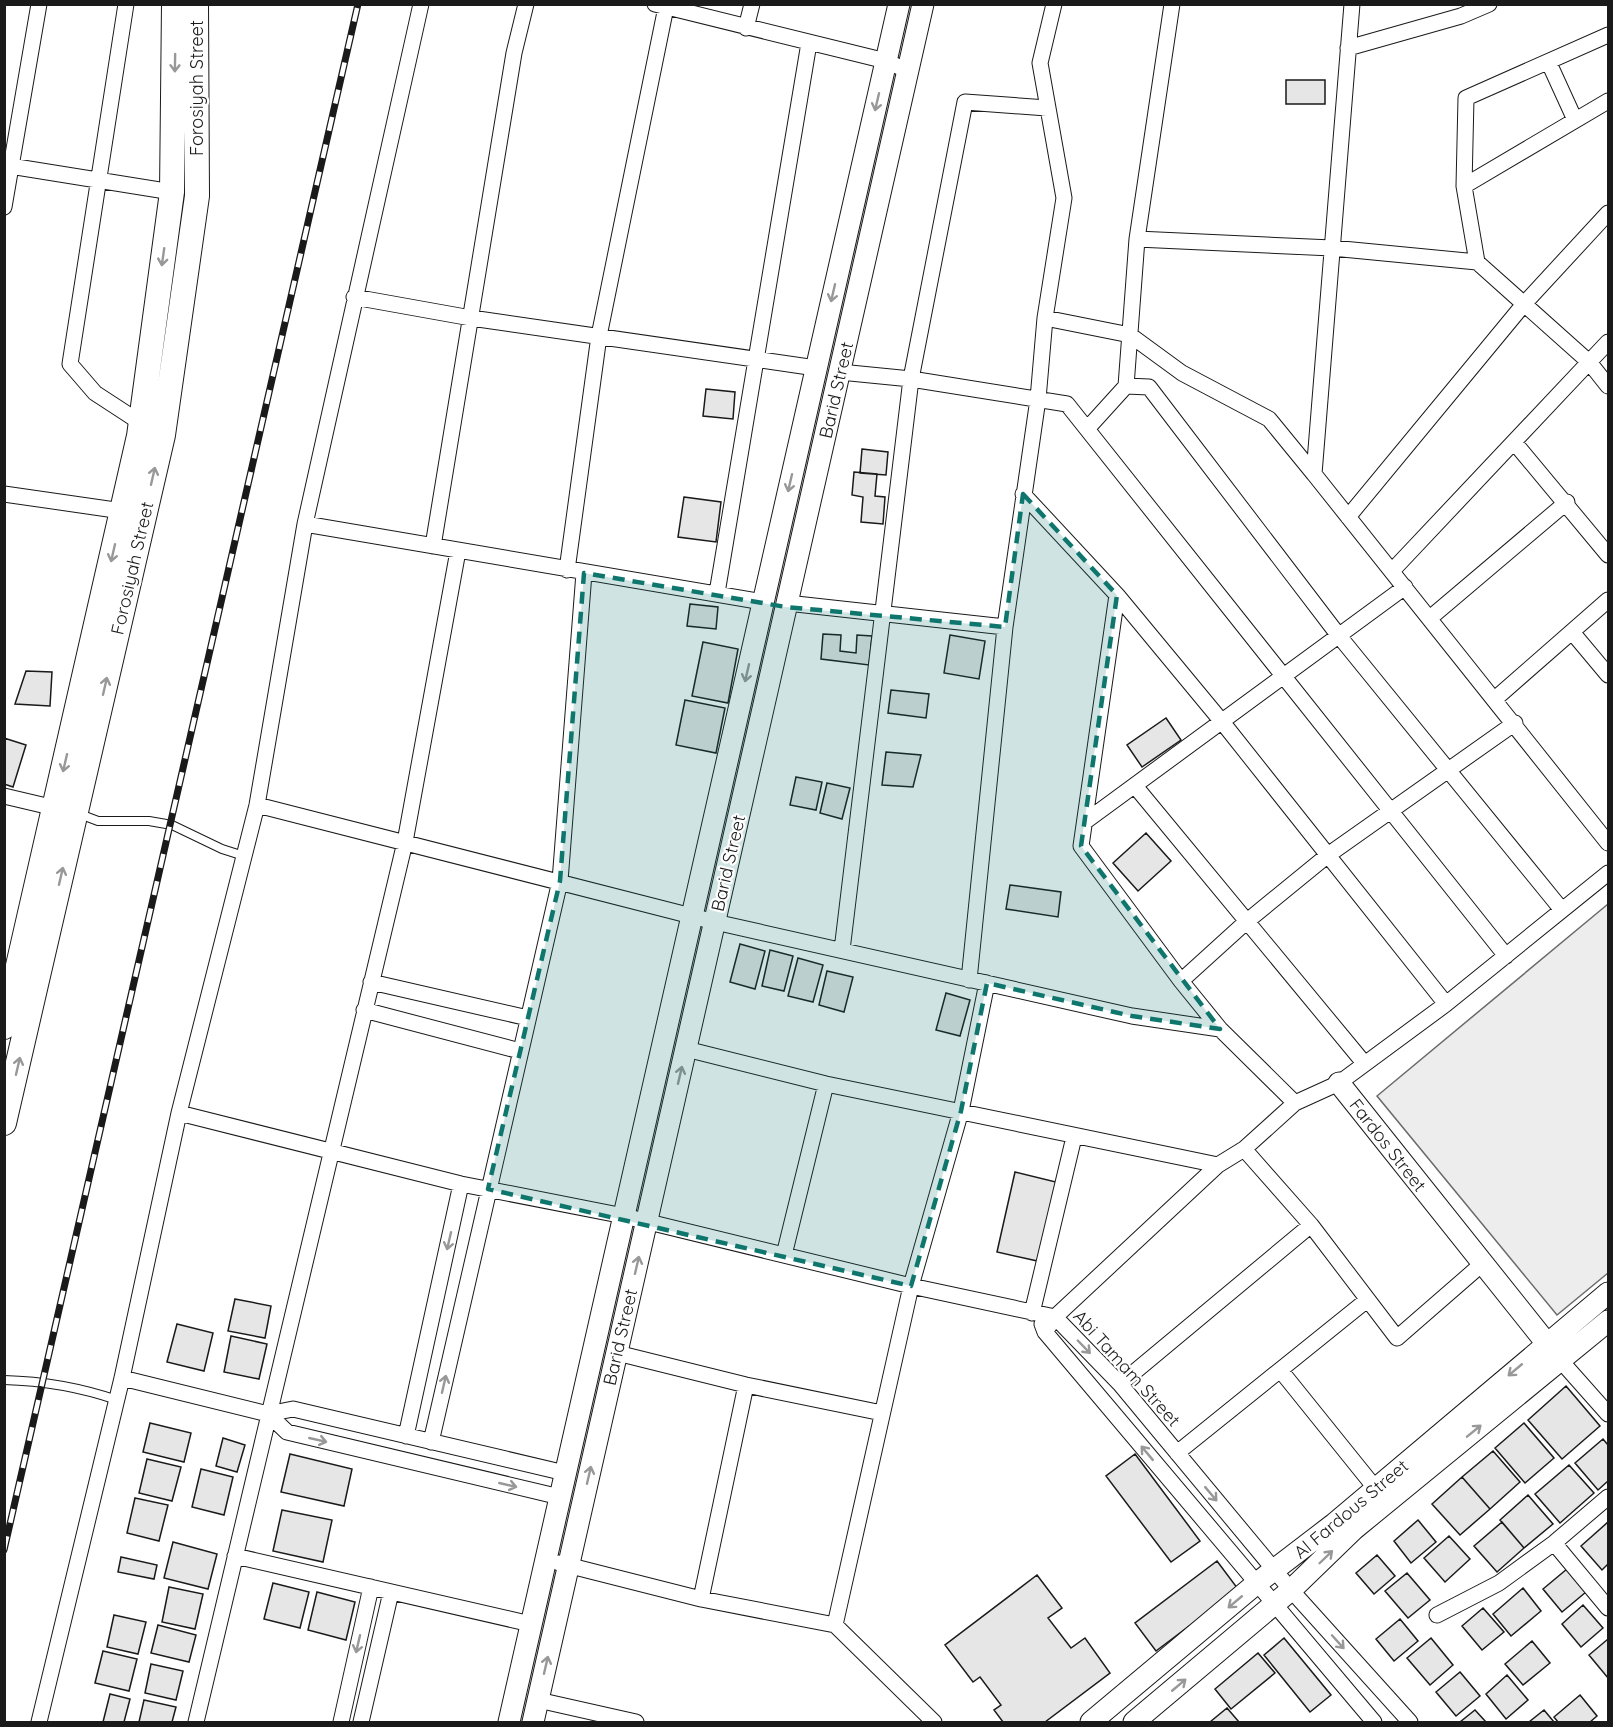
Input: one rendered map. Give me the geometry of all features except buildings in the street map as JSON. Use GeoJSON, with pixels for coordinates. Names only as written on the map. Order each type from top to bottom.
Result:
{"type":"FeatureCollection","features":[{"type":"Feature","properties":{"kind":"main road","name":"Forosiyah Street"},"geometry":{"type":"LineString","coordinates":[[4,1124],[141,423],[172,192],[174,4]]}},
{"type":"Feature","properties":{"kind":"main road","name":"Forosiyah Street"},"geometry":{"type":"LineString","coordinates":[[4,1027],[65,810],[163,435],[197,195],[196,4]]}},
{"type":"Feature","properties":{"kind":"main road","name":"Barid Street"},"geometry":{"type":"LineString","coordinates":[[509,1722],[899,4]]}},
{"type":"Feature","properties":{"kind":"main road","name":"Barid Street"},"geometry":{"type":"LineString","coordinates":[[533,1722],[923,4]]}},
{"type":"Feature","properties":{"kind":"main road","name":"Fardos Street"},"geometry":{"type":"LineString","coordinates":[[1339,1083],[1560,1360]]}},
{"type":"Feature","properties":{"kind":"main road","name":"Al Fardous Street"},"geometry":{"type":"LineString","coordinates":[[1091,1722],[1257,1583],[1376,1489],[1608,1293]]}},
{"type":"Feature","properties":{"kind":"main road","name":"Al Fardous Street"},"geometry":{"type":"LineString","coordinates":[[1134,1722],[1291,1590],[1354,1529],[1608,1321]]}},
{"type":"Feature","properties":{"kind":"street"},"geometry":{"type":"LineString","coordinates":[[4,207],[8,166],[39,4]]}},
{"type":"Feature","properties":{"kind":"street"},"geometry":{"type":"LineString","coordinates":[[126,4],[69,364],[95,393],[141,423]]}},
{"type":"Feature","properties":{"kind":"street"},"geometry":{"type":"LineString","coordinates":[[39,1722],[117,1400],[179,1113],[257,805],[305,524],[421,4]]}},
{"type":"Feature","properties":{"kind":"street"},"geometry":{"type":"LineString","coordinates":[[433,546],[514,53],[526,4]]}},
{"type":"Feature","properties":{"kind":"street"},"geometry":{"type":"LineString","coordinates":[[746,28],[752,4]]}},
{"type":"Feature","properties":{"kind":"street"},"geometry":{"type":"LineString","coordinates":[[969,980],[1005,627],[1038,399],[1045,318],[1064,198],[1040,63],[1054,4]]}},
{"type":"Feature","properties":{"kind":"street"},"geometry":{"type":"LineString","coordinates":[[1087,429],[1125,386],[1137,239],[1172,4]]}},
{"type":"Feature","properties":{"kind":"street"},"geometry":{"type":"LineString","coordinates":[[1314,474],[1352,4]]}},
{"type":"Feature","properties":{"kind":"street"},"geometry":{"type":"LineString","coordinates":[[1348,48],[1461,16],[1489,4]]}},
{"type":"Feature","properties":{"kind":"street"},"geometry":{"type":"LineString","coordinates":[[567,570],[599,336],[661,6],[886,61],[908,71]]}},
{"type":"Feature","properties":{"kind":"street"},"geometry":{"type":"LineString","coordinates":[[1477,262],[1464,186],[1466,98],[1608,36]]}},
{"type":"Feature","properties":{"kind":"street"},"geometry":{"type":"LineString","coordinates":[[717,593],[809,43]]}},
{"type":"Feature","properties":{"kind":"street"},"geometry":{"type":"LineString","coordinates":[[1549,63],[1575,120]]}},
{"type":"Feature","properties":{"kind":"street"},"geometry":{"type":"LineString","coordinates":[[1464,186],[1608,101]]}},
{"type":"Feature","properties":{"kind":"street"},"geometry":{"type":"LineString","coordinates":[[842,950],[911,379],[965,102],[1047,108]]}},
{"type":"Feature","properties":{"kind":"street"},"geometry":{"type":"LineString","coordinates":[[8,166],[172,192]]}},
{"type":"Feature","properties":{"kind":"street"},"geometry":{"type":"LineString","coordinates":[[1348,517],[1524,304],[1608,213]]}},
{"type":"Feature","properties":{"kind":"street"},"geometry":{"type":"LineString","coordinates":[[1137,239],[1332,248],[1477,262],[1589,362],[1608,386]]}},
{"type":"Feature","properties":{"kind":"street"},"geometry":{"type":"LineString","coordinates":[[354,297],[471,318],[816,368]]}},
{"type":"Feature","properties":{"kind":"street"},"geometry":{"type":"LineString","coordinates":[[1045,318],[1130,335],[1182,374],[1269,418],[1515,723],[1608,843]]}},
{"type":"Feature","properties":{"kind":"street"},"geometry":{"type":"LineString","coordinates":[[1392,572],[1608,342]]}},
{"type":"Feature","properties":{"kind":"street"},"geometry":{"type":"LineString","coordinates":[[840,372],[911,379],[1067,404],[1506,956]]}},
{"type":"Feature","properties":{"kind":"street"},"geometry":{"type":"LineString","coordinates":[[1125,386],[1149,387],[1339,636],[1562,910]]}},
{"type":"Feature","properties":{"kind":"street"},"geometry":{"type":"LineString","coordinates":[[1514,442],[1567,502],[1608,555]]}},
{"type":"Feature","properties":{"kind":"street"},"geometry":{"type":"LineString","coordinates":[[4,494],[122,511]]}},
{"type":"Feature","properties":{"kind":"street"},"geometry":{"type":"LineString","coordinates":[[1023,494],[1117,595],[1223,723],[1446,1004]]}},
{"type":"Feature","properties":{"kind":"street"},"geometry":{"type":"LineString","coordinates":[[1430,618],[1567,502]]}},
{"type":"Feature","properties":{"kind":"street"},"geometry":{"type":"LineString","coordinates":[[305,524],[763,602]]}},
{"type":"Feature","properties":{"kind":"street"},"geometry":{"type":"LineString","coordinates":[[196,1722],[405,842],[458,551]]}},
{"type":"Feature","properties":{"kind":"street"},"geometry":{"type":"LineString","coordinates":[[431,1442],[560,881],[584,573]]}},
{"type":"Feature","properties":{"kind":"street"},"geometry":{"type":"LineString","coordinates":[[1086,821],[1223,723],[1405,587]]}},
{"type":"Feature","properties":{"kind":"street"},"geometry":{"type":"LineString","coordinates":[[1117,595],[1081,846],[1181,981],[1220,1029],[1294,1103]]}},
{"type":"Feature","properties":{"kind":"street"},"geometry":{"type":"LineString","coordinates":[[1495,699],[1608,600]]}},
{"type":"Feature","properties":{"kind":"street"},"geometry":{"type":"LineString","coordinates":[[787,603],[1005,627]]}},
{"type":"Feature","properties":{"kind":"street"},"geometry":{"type":"LineString","coordinates":[[1572,632],[1608,675]]}},
{"type":"Feature","properties":{"kind":"street"},"geometry":{"type":"LineString","coordinates":[[1181,981],[1246,922],[1328,855],[1515,723]]}},
{"type":"Feature","properties":{"kind":"street"},"geometry":{"type":"LineString","coordinates":[[1135,786],[1364,1063]]}},
{"type":"Feature","properties":{"kind":"street"},"geometry":{"type":"LineString","coordinates":[[4,796],[65,810]]}},
{"type":"Feature","properties":{"kind":"street"},"geometry":{"type":"LineString","coordinates":[[257,805],[692,914],[715,922],[1132,1016],[1220,1029]]}},
{"type":"Feature","properties":{"kind":"street","name":"Fardos Street"},"geometry":{"type":"LineString","coordinates":[[1339,1083],[1446,1004],[1608,873]]}},
{"type":"Feature","properties":{"kind":"street"},"geometry":{"type":"LineString","coordinates":[[371,982],[528,1018]]}},
{"type":"Feature","properties":{"kind":"street"},"geometry":{"type":"LineString","coordinates":[[835,1625],[911,1286],[961,1111],[987,983]]}},
{"type":"Feature","properties":{"kind":"street"},"geometry":{"type":"LineString","coordinates":[[364,1011],[520,1051]]}},
{"type":"Feature","properties":{"kind":"street"},"geometry":{"type":"LineString","coordinates":[[686,1048],[826,1084],[1218,1165]]}},
{"type":"Feature","properties":{"kind":"street"},"geometry":{"type":"LineString","coordinates":[[1045,1332],[1055,1317],[1218,1165],[1244,1149],[1294,1103],[1339,1083]]}},
{"type":"Feature","properties":{"kind":"street"},"geometry":{"type":"LineString","coordinates":[[784,1255],[826,1084]]}},
{"type":"Feature","properties":{"kind":"street"},"geometry":{"type":"LineString","coordinates":[[179,1113],[461,1184],[624,1216],[1035,1314],[1074,1137]]}},
{"type":"Feature","properties":{"kind":"street"},"geometry":{"type":"LineString","coordinates":[[1244,1149],[1311,1225],[1397,1338],[1482,1264]]}},
{"type":"Feature","properties":{"kind":"street"},"geometry":{"type":"LineString","coordinates":[[406,1436],[461,1184]]}},
{"type":"Feature","properties":{"kind":"street"},"geometry":{"type":"LineString","coordinates":[[1120,1384],[1311,1225]]}},
{"type":"Feature","properties":{"kind":"street"},"geometry":{"type":"LineString","coordinates":[[1177,1453],[1367,1300]]}},
{"type":"Feature","properties":{"kind":"street","name":"Abi Tamam Street"},"geometry":{"type":"LineString","coordinates":[[1035,1314],[1055,1317],[1120,1384],[1291,1590],[1410,1722]]}},
{"type":"Feature","properties":{"kind":"street","name":"Abi Tamam Street"},"geometry":{"type":"LineString","coordinates":[[1035,1314],[1045,1332],[1374,1722]]}},
{"type":"Feature","properties":{"kind":"street"},"geometry":{"type":"LineString","coordinates":[[617,1353],[746,1385],[882,1413]]}},
{"type":"Feature","properties":{"kind":"street"},"geometry":{"type":"LineString","coordinates":[[1560,1360],[1608,1414]]}},
{"type":"Feature","properties":{"kind":"street"},"geometry":{"type":"LineString","coordinates":[[1281,1371],[1376,1489]]}},
{"type":"Feature","properties":{"kind":"street"},"geometry":{"type":"LineString","coordinates":[[122,1378],[268,1414],[293,1409],[565,1473]]}},
{"type":"Feature","properties":{"kind":"street"},"geometry":{"type":"LineString","coordinates":[[701,1599],[746,1385]]}},
{"type":"Feature","properties":{"kind":"street"},"geometry":{"type":"LineString","coordinates":[[268,1414],[287,1432],[560,1497]]}},
{"type":"Feature","properties":{"kind":"street"},"geometry":{"type":"LineString","coordinates":[[1437,1615],[1499,1583],[1554,1543],[1608,1497]]}},
{"type":"Feature","properties":{"kind":"street"},"geometry":{"type":"LineString","coordinates":[[1554,1543],[1608,1608]]}},
{"type":"Feature","properties":{"kind":"street"},"geometry":{"type":"LineString","coordinates":[[235,1556],[531,1624]]}},
{"type":"Feature","properties":{"kind":"street"},"geometry":{"type":"LineString","coordinates":[[545,1562],[569,1564],[701,1599],[835,1625],[934,1722]]}},
{"type":"Feature","properties":{"kind":"street"},"geometry":{"type":"LineString","coordinates":[[340,1722],[371,1587]]}},
{"type":"Feature","properties":{"kind":"street"},"geometry":{"type":"LineString","coordinates":[[361,1722],[391,1592]]}},
{"type":"Feature","properties":{"kind":"street"},"geometry":{"type":"LineString","coordinates":[[538,1700],[636,1722]]}},
{"type":"Feature","properties":{"kind":"lane"},"geometry":{"type":"LineString","coordinates":[[65,810],[98,821],[148,821],[172,825],[222,849],[244,856]]}},
{"type":"Feature","properties":{"kind":"lane"},"geometry":{"type":"LineString","coordinates":[[4,1380],[63,1385],[117,1400]]}},
{"type":"Feature","properties":{"kind":"highlighted area"},"geometry":{"type":"Polygon","coordinates":[[[1023,494],[1117,595],[1081,846],[1220,1029],[1132,1016],[987,983],[961,1111],[911,1286],[488,1189],[560,881],[584,573],[786,607],[1005,627],[1023,494]]]}},
{"type":"Feature","properties":{"kind":"shaded area"},"geometry":{"type":"Polygon","coordinates":[[[1608,904],[1608,1273],[1557,1315],[1377,1096],[1608,904]]]}},
{"type":"Feature","properties":{"kind":"railway"},"geometry":{"type":"LineString","coordinates":[[4,1550],[358,4]]}}]}
